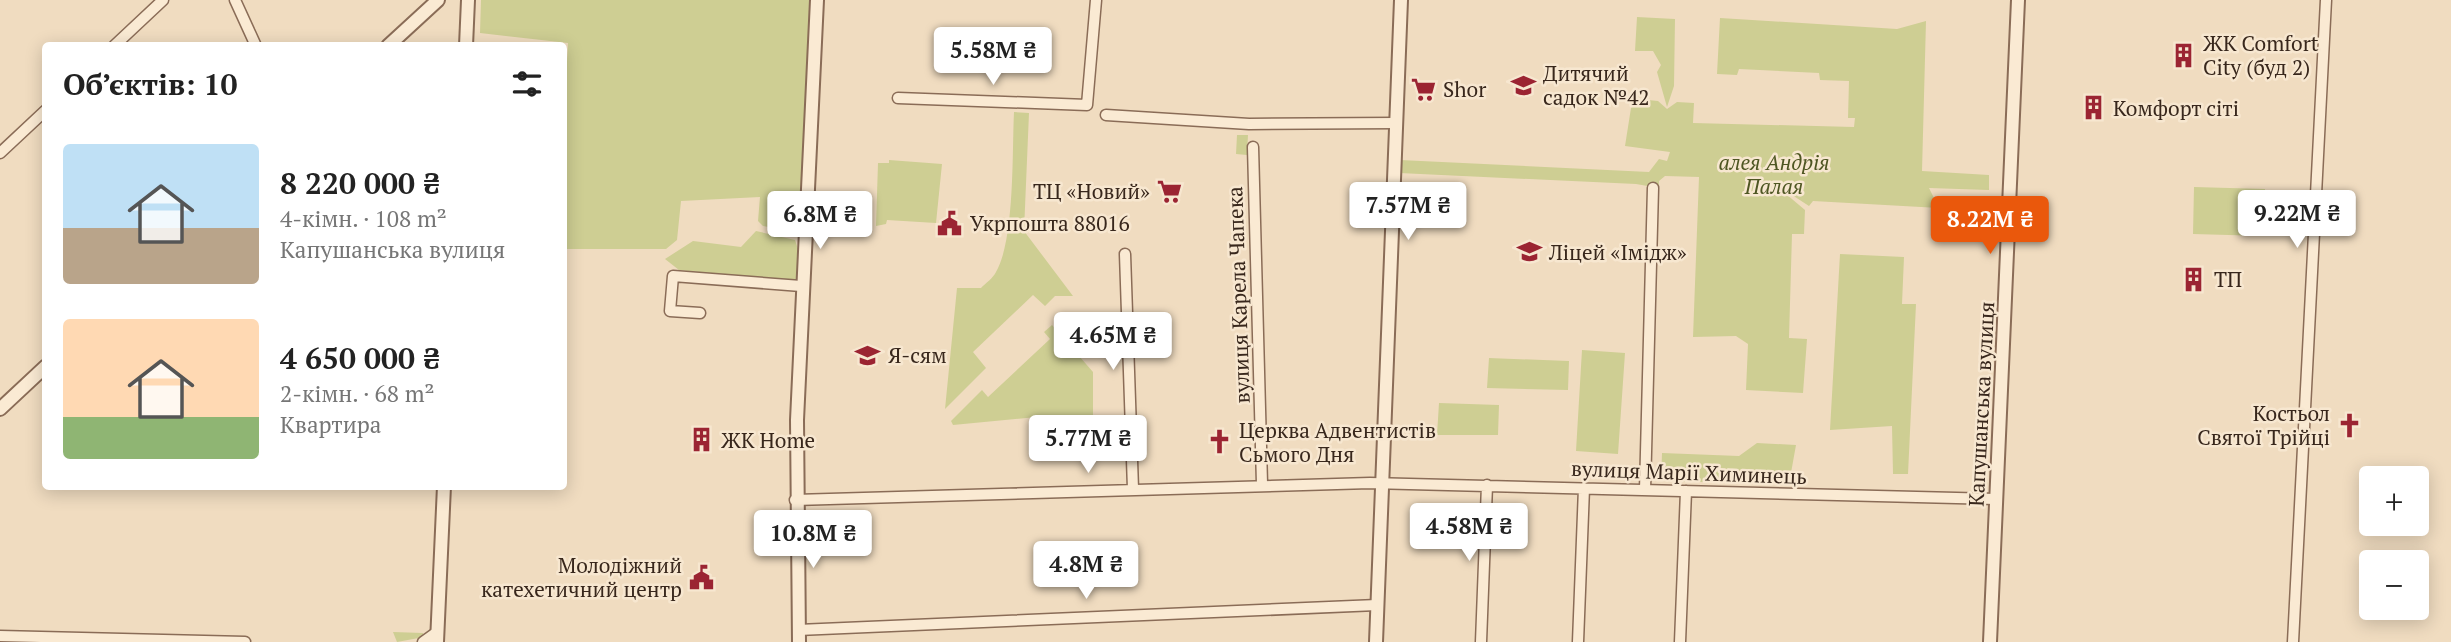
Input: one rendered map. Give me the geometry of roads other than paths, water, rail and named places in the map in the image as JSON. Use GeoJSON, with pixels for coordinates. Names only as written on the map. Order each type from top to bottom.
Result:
{"type":"FeatureCollection","features":[{"type":"Feature","properties":{"kind":"street"},"geometry":{"type":"LineString","coordinates":[[118,42],[163,0]]}},
{"type":"Feature","properties":{"kind":"street"},"geometry":{"type":"LineString","coordinates":[[235,0],[254,42]]}},
{"type":"Feature","properties":{"kind":"street"},"geometry":{"type":"LineString","coordinates":[[392,42],[438,0]]}},
{"type":"Feature","properties":{"kind":"street"},"geometry":{"type":"LineString","coordinates":[[466,42],[468,0]]}},
{"type":"Feature","properties":{"kind":"street"},"geometry":{"type":"LineString","coordinates":[[817,0],[801,286],[795,500],[798,636],[1377,605]]}},
{"type":"Feature","properties":{"kind":"street"},"geometry":{"type":"LineString","coordinates":[[898,98],[1087,105],[1096,0]]}},
{"type":"Feature","properties":{"kind":"street"},"geometry":{"type":"LineString","coordinates":[[1376,642],[1401,0]]}},
{"type":"Feature","properties":{"kind":"street","name":"Капушанська вулиця"},"geometry":{"type":"LineString","coordinates":[[1990,642],[2018,0]]}},
{"type":"Feature","properties":{"kind":"street"},"geometry":{"type":"LineString","coordinates":[[2293,642],[2326,0]]}},
{"type":"Feature","properties":{"kind":"street"},"geometry":{"type":"LineString","coordinates":[[0,153],[42,114]]}},
{"type":"Feature","properties":{"kind":"street"},"geometry":{"type":"LineString","coordinates":[[1106,115],[1254,124],[1396,123]]}},
{"type":"Feature","properties":{"kind":"street","name":"вулиця Карела Чапека"},"geometry":{"type":"LineString","coordinates":[[1253,147],[1262,484]]}},
{"type":"Feature","properties":{"kind":"street"},"geometry":{"type":"LineString","coordinates":[[1645,489],[1653,188]]}},
{"type":"Feature","properties":{"kind":"street"},"geometry":{"type":"LineString","coordinates":[[1125,254],[1133,489]]}},
{"type":"Feature","properties":{"kind":"street"},"geometry":{"type":"LineString","coordinates":[[700,313],[670,311],[673,276],[801,286]]}},
{"type":"Feature","properties":{"kind":"street"},"geometry":{"type":"LineString","coordinates":[[0,409],[42,370]]}},
{"type":"Feature","properties":{"kind":"street","name":"вулиця Марії Химинець"},"geometry":{"type":"LineString","coordinates":[[795,500],[1262,484],[1382,483],[1996,499]]}},
{"type":"Feature","properties":{"kind":"street"},"geometry":{"type":"LineString","coordinates":[[1481,642],[1487,485]]}},
{"type":"Feature","properties":{"kind":"street"},"geometry":{"type":"LineString","coordinates":[[1578,642],[1584,488]]}},
{"type":"Feature","properties":{"kind":"street"},"geometry":{"type":"LineString","coordinates":[[423,642],[437,637],[444,490]]}},
{"type":"Feature","properties":{"kind":"street"},"geometry":{"type":"LineString","coordinates":[[1680,642],[1686,491]]}},
{"type":"Feature","properties":{"kind":"street"},"geometry":{"type":"LineString","coordinates":[[0,636],[245,642]]}},
{"type":"Feature","properties":{"kind":"place","name":"ЖК Comfort City (буд 2)"},"geometry":{"type":"Point","coordinates":[2183,55]}},
{"type":"Feature","properties":{"kind":"place","name":"Дитячий садок №42"},"geometry":{"type":"Point","coordinates":[1523,85]}},
{"type":"Feature","properties":{"kind":"place","name":"Shor"},"geometry":{"type":"Point","coordinates":[1423,89]}},
{"type":"Feature","properties":{"kind":"place","name":"Комфорт сіті"},"geometry":{"type":"Point","coordinates":[2093,108]}},
{"type":"Feature","properties":{"kind":"place","name":"ТЦ «Новий»"},"geometry":{"type":"Point","coordinates":[1170,191]}},
{"type":"Feature","properties":{"kind":"place","name":"Укрпошта 88016"},"geometry":{"type":"Point","coordinates":[950,223]}},
{"type":"Feature","properties":{"kind":"place","name":"Ліцей «Імідж»"},"geometry":{"type":"Point","coordinates":[1529,252]}},
{"type":"Feature","properties":{"kind":"place","name":"ТП"},"geometry":{"type":"Point","coordinates":[2194,279]}},
{"type":"Feature","properties":{"kind":"place","name":"Я-сям"},"geometry":{"type":"Point","coordinates":[868,355]}},
{"type":"Feature","properties":{"kind":"place","name":"Костьол Святої Трійці"},"geometry":{"type":"Point","coordinates":[2350,425]}},
{"type":"Feature","properties":{"kind":"place","name":"ЖК Home"},"geometry":{"type":"Point","coordinates":[701,440]}},
{"type":"Feature","properties":{"kind":"place","name":"Церква Адвентистів Сьмого Дня"},"geometry":{"type":"Point","coordinates":[1219,442]}},
{"type":"Feature","properties":{"kind":"place","name":"Молодіжний катехетичний центр"},"geometry":{"type":"Point","coordinates":[702,577]}},
{"type":"Feature","properties":{"kind":"park label","name":"алея Андрія Палая"},"geometry":{"type":"Point","coordinates":[1774,174]}}]}
